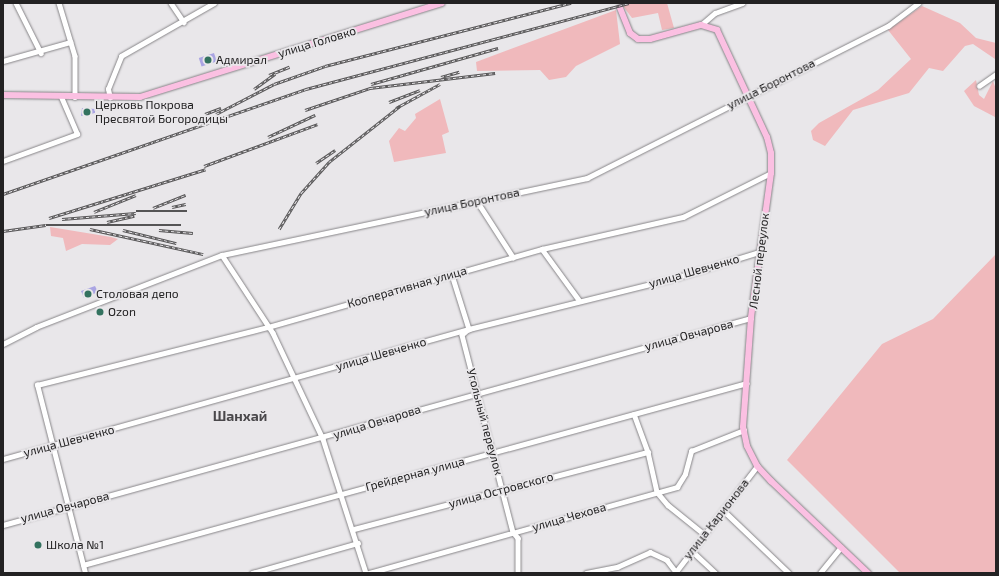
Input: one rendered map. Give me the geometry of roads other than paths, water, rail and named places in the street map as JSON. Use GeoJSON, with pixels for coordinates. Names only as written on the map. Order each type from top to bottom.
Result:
{"type":"FeatureCollection","features":[{"type":"Feature","properties":{"kind":"main road","name":"улица Головко"},"geometry":{"type":"LineString","coordinates":[[3,95],[110,98],[140,97],[442,3]]}},
{"type":"Feature","properties":{"kind":"main road"},"geometry":{"type":"LineString","coordinates":[[620,8],[630,33],[638,39],[650,40],[701,25]]}},
{"type":"Feature","properties":{"kind":"main road","name":"Лесной переулок"},"geometry":{"type":"LineString","coordinates":[[701,25],[712,27],[720,34],[767,137],[771,172],[751,318],[744,430],[747,446],[758,466],[868,573]]}},
{"type":"Feature","properties":{"kind":"street"},"geometry":{"type":"LineString","coordinates":[[16,3],[41,53]]}},
{"type":"Feature","properties":{"kind":"street"},"geometry":{"type":"LineString","coordinates":[[59,3],[76,70],[75,97]]}},
{"type":"Feature","properties":{"kind":"street"},"geometry":{"type":"LineString","coordinates":[[171,3],[184,22]]}},
{"type":"Feature","properties":{"kind":"street"},"geometry":{"type":"LineString","coordinates":[[110,98],[108,89],[121,56],[184,22],[214,3]]}},
{"type":"Feature","properties":{"kind":"street"},"geometry":{"type":"LineString","coordinates":[[701,25],[715,13],[742,3]]}},
{"type":"Feature","properties":{"kind":"street","name":"улица Боронтова"},"geometry":{"type":"LineString","coordinates":[[3,344],[22,334],[222,255],[587,178],[888,26],[918,3]]}},
{"type":"Feature","properties":{"kind":"street"},"geometry":{"type":"LineString","coordinates":[[3,61],[41,53],[70,42]]}},
{"type":"Feature","properties":{"kind":"street"},"geometry":{"type":"LineString","coordinates":[[979,86],[996,74]]}},
{"type":"Feature","properties":{"kind":"street"},"geometry":{"type":"LineString","coordinates":[[3,161],[77,134],[61,97]]}},
{"type":"Feature","properties":{"kind":"street","name":"Кооперативная улица"},"geometry":{"type":"LineString","coordinates":[[50,446],[52,440],[37,385],[268,327],[542,249],[683,217],[771,172]]}},
{"type":"Feature","properties":{"kind":"street"},"geometry":{"type":"LineString","coordinates":[[477,201],[514,257]]}},
{"type":"Feature","properties":{"kind":"street"},"geometry":{"type":"LineString","coordinates":[[542,249],[579,300]]}},
{"type":"Feature","properties":{"kind":"street","name":"улица Шевченко"},"geometry":{"type":"LineString","coordinates":[[3,459],[469,329],[579,300],[676,278],[759,252]]}},
{"type":"Feature","properties":{"kind":"street"},"geometry":{"type":"LineString","coordinates":[[222,255],[268,327],[295,378],[323,438],[340,495],[354,529],[368,573]]}},
{"type":"Feature","properties":{"kind":"street"},"geometry":{"type":"LineString","coordinates":[[452,275],[469,329]]}},
{"type":"Feature","properties":{"kind":"street","name":"улица Овчарова"},"geometry":{"type":"LineString","coordinates":[[3,525],[67,506],[323,438],[477,392],[751,318]]}},
{"type":"Feature","properties":{"kind":"street","name":"Угольный переулок"},"geometry":{"type":"LineString","coordinates":[[469,329],[462,335],[513,532],[518,538],[518,573]]}},
{"type":"Feature","properties":{"kind":"street"},"geometry":{"type":"LineString","coordinates":[[3,341],[22,334]]}},
{"type":"Feature","properties":{"kind":"street","name":"Грейдерная улица"},"geometry":{"type":"LineString","coordinates":[[83,565],[747,383]]}},
{"type":"Feature","properties":{"kind":"street"},"geometry":{"type":"LineString","coordinates":[[634,414],[648,452],[657,492],[668,505],[704,534]]}},
{"type":"Feature","properties":{"kind":"street","name":"улица Чехова"},"geometry":{"type":"LineString","coordinates":[[368,573],[676,487],[685,474],[692,451],[744,430]]}},
{"type":"Feature","properties":{"kind":"street"},"geometry":{"type":"LineString","coordinates":[[50,446],[85,573]]}},
{"type":"Feature","properties":{"kind":"street","name":"улица Островского"},"geometry":{"type":"LineString","coordinates":[[354,529],[648,452]]}},
{"type":"Feature","properties":{"kind":"street","name":"улица Карионова"},"geometry":{"type":"LineString","coordinates":[[676,572],[758,466]]}},
{"type":"Feature","properties":{"kind":"street"},"geometry":{"type":"LineString","coordinates":[[723,510],[789,573]]}},
{"type":"Feature","properties":{"kind":"street"},"geometry":{"type":"LineString","coordinates":[[252,573],[358,543]]}},
{"type":"Feature","properties":{"kind":"street"},"geometry":{"type":"LineString","coordinates":[[820,573],[841,547]]}},
{"type":"Feature","properties":{"kind":"street"},"geometry":{"type":"LineString","coordinates":[[692,551],[716,573]]}},
{"type":"Feature","properties":{"kind":"street"},"geometry":{"type":"LineString","coordinates":[[586,573],[617,567],[650,552],[667,560],[676,572]]}},
{"type":"Feature","properties":{"kind":"railway"},"geometry":{"type":"LineString","coordinates":[[216,114],[274,84],[325,66],[571,3]]}},
{"type":"Feature","properties":{"kind":"railway"},"geometry":{"type":"LineString","coordinates":[[3,194],[306,89],[629,3]]}},
{"type":"Feature","properties":{"kind":"railway"},"geometry":{"type":"LineString","coordinates":[[371,84],[498,48]]}},
{"type":"Feature","properties":{"kind":"railway"},"geometry":{"type":"LineString","coordinates":[[269,75],[289,67]]}},
{"type":"Feature","properties":{"kind":"railway"},"geometry":{"type":"LineString","coordinates":[[441,77],[459,72]]}},
{"type":"Feature","properties":{"kind":"railway"},"geometry":{"type":"LineString","coordinates":[[305,110],[370,88],[495,73]]}},
{"type":"Feature","properties":{"kind":"railway"},"geometry":{"type":"LineString","coordinates":[[254,89],[275,74]]}},
{"type":"Feature","properties":{"kind":"railway"},"geometry":{"type":"LineString","coordinates":[[396,108],[440,84]]}},
{"type":"Feature","properties":{"kind":"railway"},"geometry":{"type":"LineString","coordinates":[[389,102],[420,90]]}},
{"type":"Feature","properties":{"kind":"railway"},"geometry":{"type":"LineString","coordinates":[[279,229],[301,193],[329,162],[400,106]]}},
{"type":"Feature","properties":{"kind":"railway"},"geometry":{"type":"LineString","coordinates":[[205,114],[221,108]]}},
{"type":"Feature","properties":{"kind":"railway"},"geometry":{"type":"LineString","coordinates":[[268,137],[315,115]]}},
{"type":"Feature","properties":{"kind":"railway"},"geometry":{"type":"LineString","coordinates":[[204,166],[318,124]]}},
{"type":"Feature","properties":{"kind":"railway"},"geometry":{"type":"LineString","coordinates":[[316,163],[335,150]]}},
{"type":"Feature","properties":{"kind":"railway"},"geometry":{"type":"LineString","coordinates":[[49,218],[206,169]]}},
{"type":"Feature","properties":{"kind":"railway"},"geometry":{"type":"LineString","coordinates":[[94,212],[136,195]]}},
{"type":"Feature","properties":{"kind":"railway"},"geometry":{"type":"LineString","coordinates":[[153,208],[185,195]]}},
{"type":"Feature","properties":{"kind":"railway"},"geometry":{"type":"LineString","coordinates":[[172,207],[186,204]]}},
{"type":"Feature","properties":{"kind":"railway"},"geometry":{"type":"LineString","coordinates":[[136,211],[187,211]]}},
{"type":"Feature","properties":{"kind":"railway"},"geometry":{"type":"LineString","coordinates":[[62,219],[136,213]]}},
{"type":"Feature","properties":{"kind":"railway"},"geometry":{"type":"LineString","coordinates":[[107,222],[134,216]]}},
{"type":"Feature","properties":{"kind":"railway"},"geometry":{"type":"LineString","coordinates":[[3,231],[46,225],[181,225]]}},
{"type":"Feature","properties":{"kind":"railway"},"geometry":{"type":"LineString","coordinates":[[90,229],[203,254]]}},
{"type":"Feature","properties":{"kind":"railway"},"geometry":{"type":"LineString","coordinates":[[123,230],[176,243]]}},
{"type":"Feature","properties":{"kind":"railway"},"geometry":{"type":"LineString","coordinates":[[159,230],[193,233]]}},
{"type":"Feature","properties":{"kind":"place","name":"Адмирал"},"geometry":{"type":"Point","coordinates":[208,60]}},
{"type":"Feature","properties":{"kind":"place","name":"Церковь Покрова Пресвятой Богородицы"},"geometry":{"type":"Point","coordinates":[87,112]}},
{"type":"Feature","properties":{"kind":"place","name":"Столовая депо"},"geometry":{"type":"Point","coordinates":[88,294]}},
{"type":"Feature","properties":{"kind":"place","name":"Ozon"},"geometry":{"type":"Point","coordinates":[100,312]}},
{"type":"Feature","properties":{"kind":"place","name":"Школа №1"},"geometry":{"type":"Point","coordinates":[38,545]}},
{"type":"Feature","properties":{"kind":"district","name":"Шанхай"},"geometry":{"type":"Point","coordinates":[240,416]}}]}
